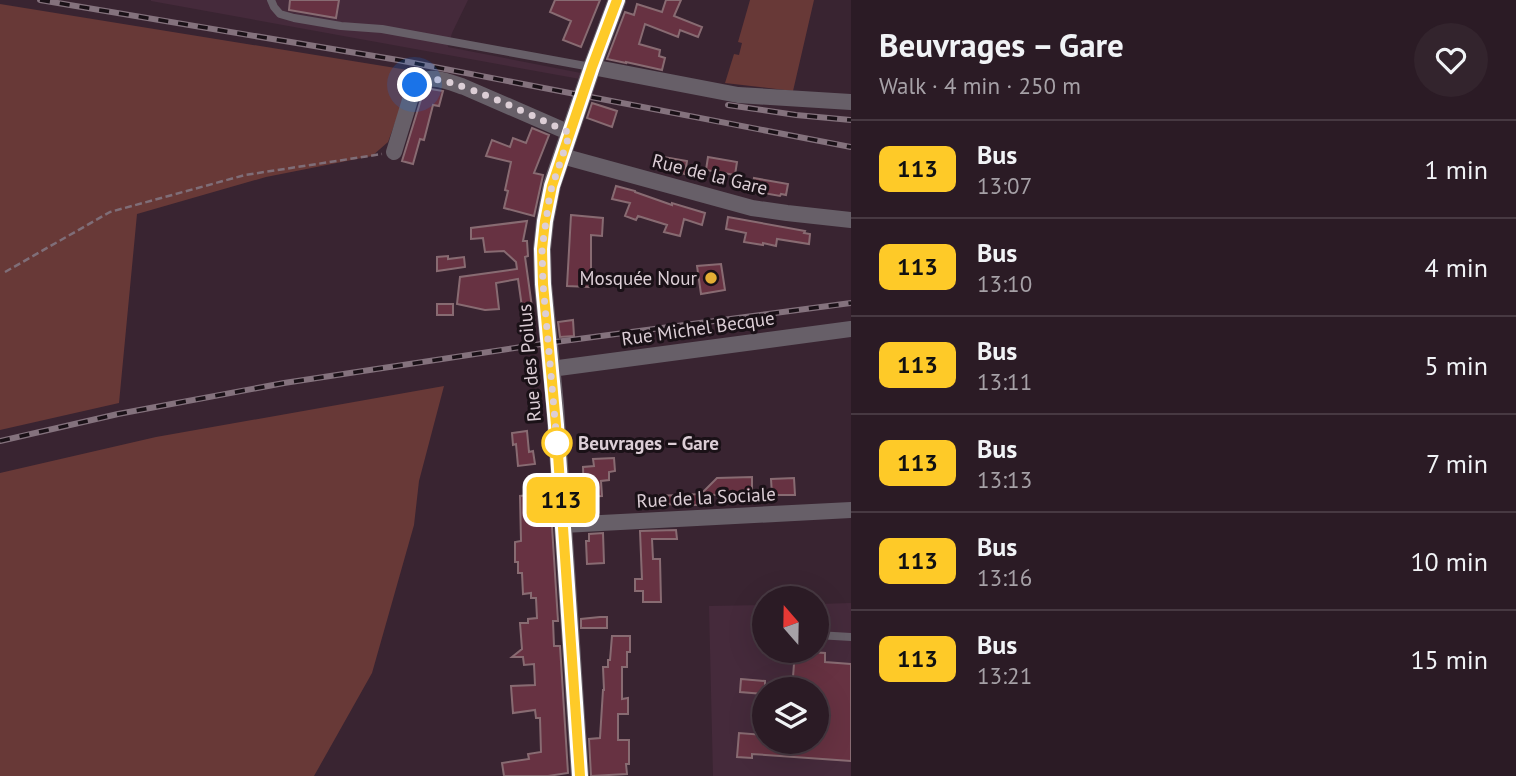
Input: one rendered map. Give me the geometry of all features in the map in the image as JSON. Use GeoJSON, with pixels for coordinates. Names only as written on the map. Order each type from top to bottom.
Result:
{"type":"FeatureCollection","features":[{"type":"Feature","properties":{"kind":"street","name":"Rue des Poilus"},"geometry":{"type":"LineString","coordinates":[[580,776],[542,249],[550,193],[617,0]]}},
{"type":"Feature","properties":{"kind":"street"},"geometry":{"type":"LineString","coordinates":[[592,67],[738,95],[851,102]]}},
{"type":"Feature","properties":{"kind":"street"},"geometry":{"type":"LineString","coordinates":[[394,152],[414,87],[424,79],[464,87],[570,133]]}},
{"type":"Feature","properties":{"kind":"street","name":"Rue de la Gare"},"geometry":{"type":"LineString","coordinates":[[562,156],[752,208],[851,219]]}},
{"type":"Feature","properties":{"kind":"street","name":"Rue Michel Becque"},"geometry":{"type":"LineString","coordinates":[[551,369],[851,329]]}},
{"type":"Feature","properties":{"kind":"street","name":"Rue de la Sociale"},"geometry":{"type":"LineString","coordinates":[[563,525],[851,510]]}},
{"type":"Feature","properties":{"kind":"lane"},"geometry":{"type":"LineString","coordinates":[[271,0],[280,14],[294,18],[341,26],[382,29],[592,67]]}},
{"type":"Feature","properties":{"kind":"lane"},"geometry":{"type":"LineString","coordinates":[[830,636],[851,637]]}},
{"type":"Feature","properties":{"kind":"path"},"geometry":{"type":"LineString","coordinates":[[5,272],[110,212],[245,175],[394,152]]}},
{"type":"Feature","properties":{"kind":"shaded area"},"geometry":{"type":"Polygon","coordinates":[[[468,0],[448,47],[581,73],[580,79],[151,1],[468,0]]]}},
{"type":"Feature","properties":{"kind":"shaded area"},"geometry":{"type":"Polygon","coordinates":[[[750,0],[814,0],[793,91],[725,83],[734,54],[739,55],[742,43],[738,42],[750,0]]]}},
{"type":"Feature","properties":{"kind":"shaded area"},"geometry":{"type":"Polygon","coordinates":[[[0,4],[414,71],[388,142],[372,156],[266,177],[137,214],[119,403],[0,430],[0,4]]]}},
{"type":"Feature","properties":{"kind":"shaded area"},"geometry":{"type":"Polygon","coordinates":[[[444,386],[419,481],[414,525],[372,673],[314,776],[0,776],[0,473],[156,437],[444,386]]]}},
{"type":"Feature","properties":{"kind":"shaded area"},"geometry":{"type":"Polygon","coordinates":[[[851,603],[851,776],[713,776],[709,606],[752,605],[752,663],[830,663],[830,604],[851,603]]]}},
{"type":"Feature","properties":{"kind":"building"},"geometry":{"type":"Polygon","coordinates":[[[290,0],[339,0],[336,18],[289,10],[290,0]]]}},
{"type":"Feature","properties":{"kind":"building"},"geometry":{"type":"Polygon","coordinates":[[[555,0],[600,0],[581,47],[563,40],[571,21],[550,12],[555,0]]]}},
{"type":"Feature","properties":{"kind":"building"},"geometry":{"type":"Polygon","coordinates":[[[666,0],[681,0],[674,16],[702,27],[698,37],[680,30],[678,37],[645,24],[639,44],[660,50],[659,56],[665,58],[662,70],[607,59],[625,12],[634,15],[637,4],[662,12],[666,0]]]}},
{"type":"Feature","properties":{"kind":"building"},"geometry":{"type":"Polygon","coordinates":[[[431,89],[443,91],[439,106],[433,105],[424,140],[420,139],[413,164],[402,161],[423,93],[431,89]]]}},
{"type":"Feature","properties":{"kind":"building"},"geometry":{"type":"Polygon","coordinates":[[[592,103],[617,111],[612,127],[587,118],[592,103]]]}},
{"type":"Feature","properties":{"kind":"building"},"geometry":{"type":"Polygon","coordinates":[[[532,128],[549,135],[534,173],[543,175],[534,216],[504,208],[511,162],[486,156],[492,140],[510,147],[513,138],[526,143],[532,128]]]}},
{"type":"Feature","properties":{"kind":"building"},"geometry":{"type":"Polygon","coordinates":[[[658,156],[687,161],[685,174],[656,168],[658,156]]]}},
{"type":"Feature","properties":{"kind":"building"},"geometry":{"type":"Polygon","coordinates":[[[708,157],[737,162],[735,175],[706,170],[708,157]]]}},
{"type":"Feature","properties":{"kind":"building"},"geometry":{"type":"Polygon","coordinates":[[[754,178],[788,184],[786,195],[752,191],[754,178]]]}},
{"type":"Feature","properties":{"kind":"building"},"geometry":{"type":"Polygon","coordinates":[[[616,186],[705,213],[702,225],[684,219],[680,236],[664,232],[667,225],[638,216],[636,220],[625,216],[630,203],[612,199],[616,186]]]}},
{"type":"Feature","properties":{"kind":"building"},"geometry":{"type":"Polygon","coordinates":[[[571,215],[603,218],[602,236],[591,235],[589,287],[567,286],[571,215]]]}},
{"type":"Feature","properties":{"kind":"building"},"geometry":{"type":"Polygon","coordinates":[[[728,217],[805,231],[804,233],[810,234],[809,244],[777,239],[776,246],[744,242],[746,233],[726,229],[728,217]]]}},
{"type":"Feature","properties":{"kind":"building"},"geometry":{"type":"Polygon","coordinates":[[[527,221],[523,241],[527,241],[528,256],[525,257],[532,307],[522,307],[518,279],[496,283],[499,309],[485,310],[457,304],[460,277],[517,269],[516,262],[504,251],[485,252],[483,238],[471,239],[471,228],[527,221]]]}},
{"type":"Feature","properties":{"kind":"building"},"geometry":{"type":"Polygon","coordinates":[[[448,256],[448,259],[464,257],[465,267],[437,271],[437,257],[448,256]]]}},
{"type":"Feature","properties":{"kind":"building","name":"Mosquée Nour"},"geometry":{"type":"Polygon","coordinates":[[[721,264],[725,290],[701,294],[697,266],[721,264]]]}},
{"type":"Feature","properties":{"kind":"building"},"geometry":{"type":"Polygon","coordinates":[[[437,304],[453,304],[453,315],[437,315],[437,304]]]}},
{"type":"Feature","properties":{"kind":"building"},"geometry":{"type":"Polygon","coordinates":[[[573,320],[574,336],[560,337],[558,322],[573,320]]]}},
{"type":"Feature","properties":{"kind":"building"},"geometry":{"type":"Polygon","coordinates":[[[527,431],[529,452],[533,451],[535,464],[518,466],[512,433],[527,431]]]}},
{"type":"Feature","properties":{"kind":"building"},"geometry":{"type":"Polygon","coordinates":[[[614,458],[615,471],[609,472],[609,480],[601,481],[602,496],[584,497],[583,467],[594,466],[593,459],[614,458]]]}},
{"type":"Feature","properties":{"kind":"building"},"geometry":{"type":"Polygon","coordinates":[[[752,477],[752,494],[709,495],[698,505],[658,504],[657,496],[701,494],[717,478],[752,477]]]}},
{"type":"Feature","properties":{"kind":"building"},"geometry":{"type":"Polygon","coordinates":[[[794,478],[795,495],[772,495],[771,479],[794,478]]]}},
{"type":"Feature","properties":{"kind":"building"},"geometry":{"type":"Polygon","coordinates":[[[538,494],[540,512],[551,511],[558,621],[553,621],[554,646],[560,646],[568,773],[504,776],[502,763],[529,759],[528,754],[541,752],[540,718],[536,718],[535,710],[513,713],[511,686],[535,685],[534,664],[524,665],[523,657],[512,657],[522,649],[520,623],[528,623],[528,619],[537,618],[536,598],[531,598],[531,593],[523,594],[522,573],[518,573],[518,562],[515,562],[515,542],[521,541],[520,496],[538,494]]]}},
{"type":"Feature","properties":{"kind":"building"},"geometry":{"type":"Polygon","coordinates":[[[676,530],[677,539],[652,539],[653,559],[660,559],[661,602],[643,602],[643,591],[635,591],[635,579],[642,579],[640,531],[676,530]]]}},
{"type":"Feature","properties":{"kind":"building"},"geometry":{"type":"Polygon","coordinates":[[[603,533],[604,563],[587,564],[586,541],[589,541],[589,534],[603,533]]]}},
{"type":"Feature","properties":{"kind":"building"},"geometry":{"type":"Polygon","coordinates":[[[607,617],[607,628],[581,628],[581,619],[607,617]]]}},
{"type":"Feature","properties":{"kind":"building"},"geometry":{"type":"Polygon","coordinates":[[[612,636],[630,636],[627,667],[622,667],[622,699],[628,698],[628,714],[618,714],[618,740],[629,740],[629,764],[626,764],[627,774],[591,776],[589,739],[600,738],[603,667],[608,667],[612,636]]]}},
{"type":"Feature","properties":{"kind":"building"},"geometry":{"type":"Polygon","coordinates":[[[794,663],[851,664],[851,761],[752,754],[829,754],[829,677],[793,677],[794,663]]]}},
{"type":"Feature","properties":{"kind":"building"},"geometry":{"type":"Polygon","coordinates":[[[741,679],[752,680],[752,693],[740,692],[741,679]]]}},
{"type":"Feature","properties":{"kind":"building"},"geometry":{"type":"Polygon","coordinates":[[[739,733],[752,734],[752,758],[737,757],[739,733]]]}},
{"type":"Feature","properties":{"kind":"railway"},"geometry":{"type":"LineString","coordinates":[[40,0],[398,60],[851,147]]}},
{"type":"Feature","properties":{"kind":"railway"},"geometry":{"type":"LineString","coordinates":[[728,105],[851,120]]}},
{"type":"Feature","properties":{"kind":"railway"},"geometry":{"type":"LineString","coordinates":[[0,441],[118,414],[284,383],[548,343],[851,303]]}},
{"type":"Feature","properties":{"kind":"bus line","name":"113"},"geometry":{"type":"LineString","coordinates":[[580,776],[556,425],[541,266],[545,221],[552,186],[617,0]]}},
{"type":"Feature","properties":{"kind":"place","name":"Mosquée Nour"},"geometry":{"type":"Point","coordinates":[711,278]}},
{"type":"Feature","properties":{"kind":"place","name":"Beuvrages – Gare"},"geometry":{"type":"Point","coordinates":[557,443]}},
{"type":"Feature","properties":{"kind":"route"},"geometry":{"type":"LineString","coordinates":[[415,85],[429,78],[457,84],[570,133],[550,193],[541,266],[557,443]]}}]}
